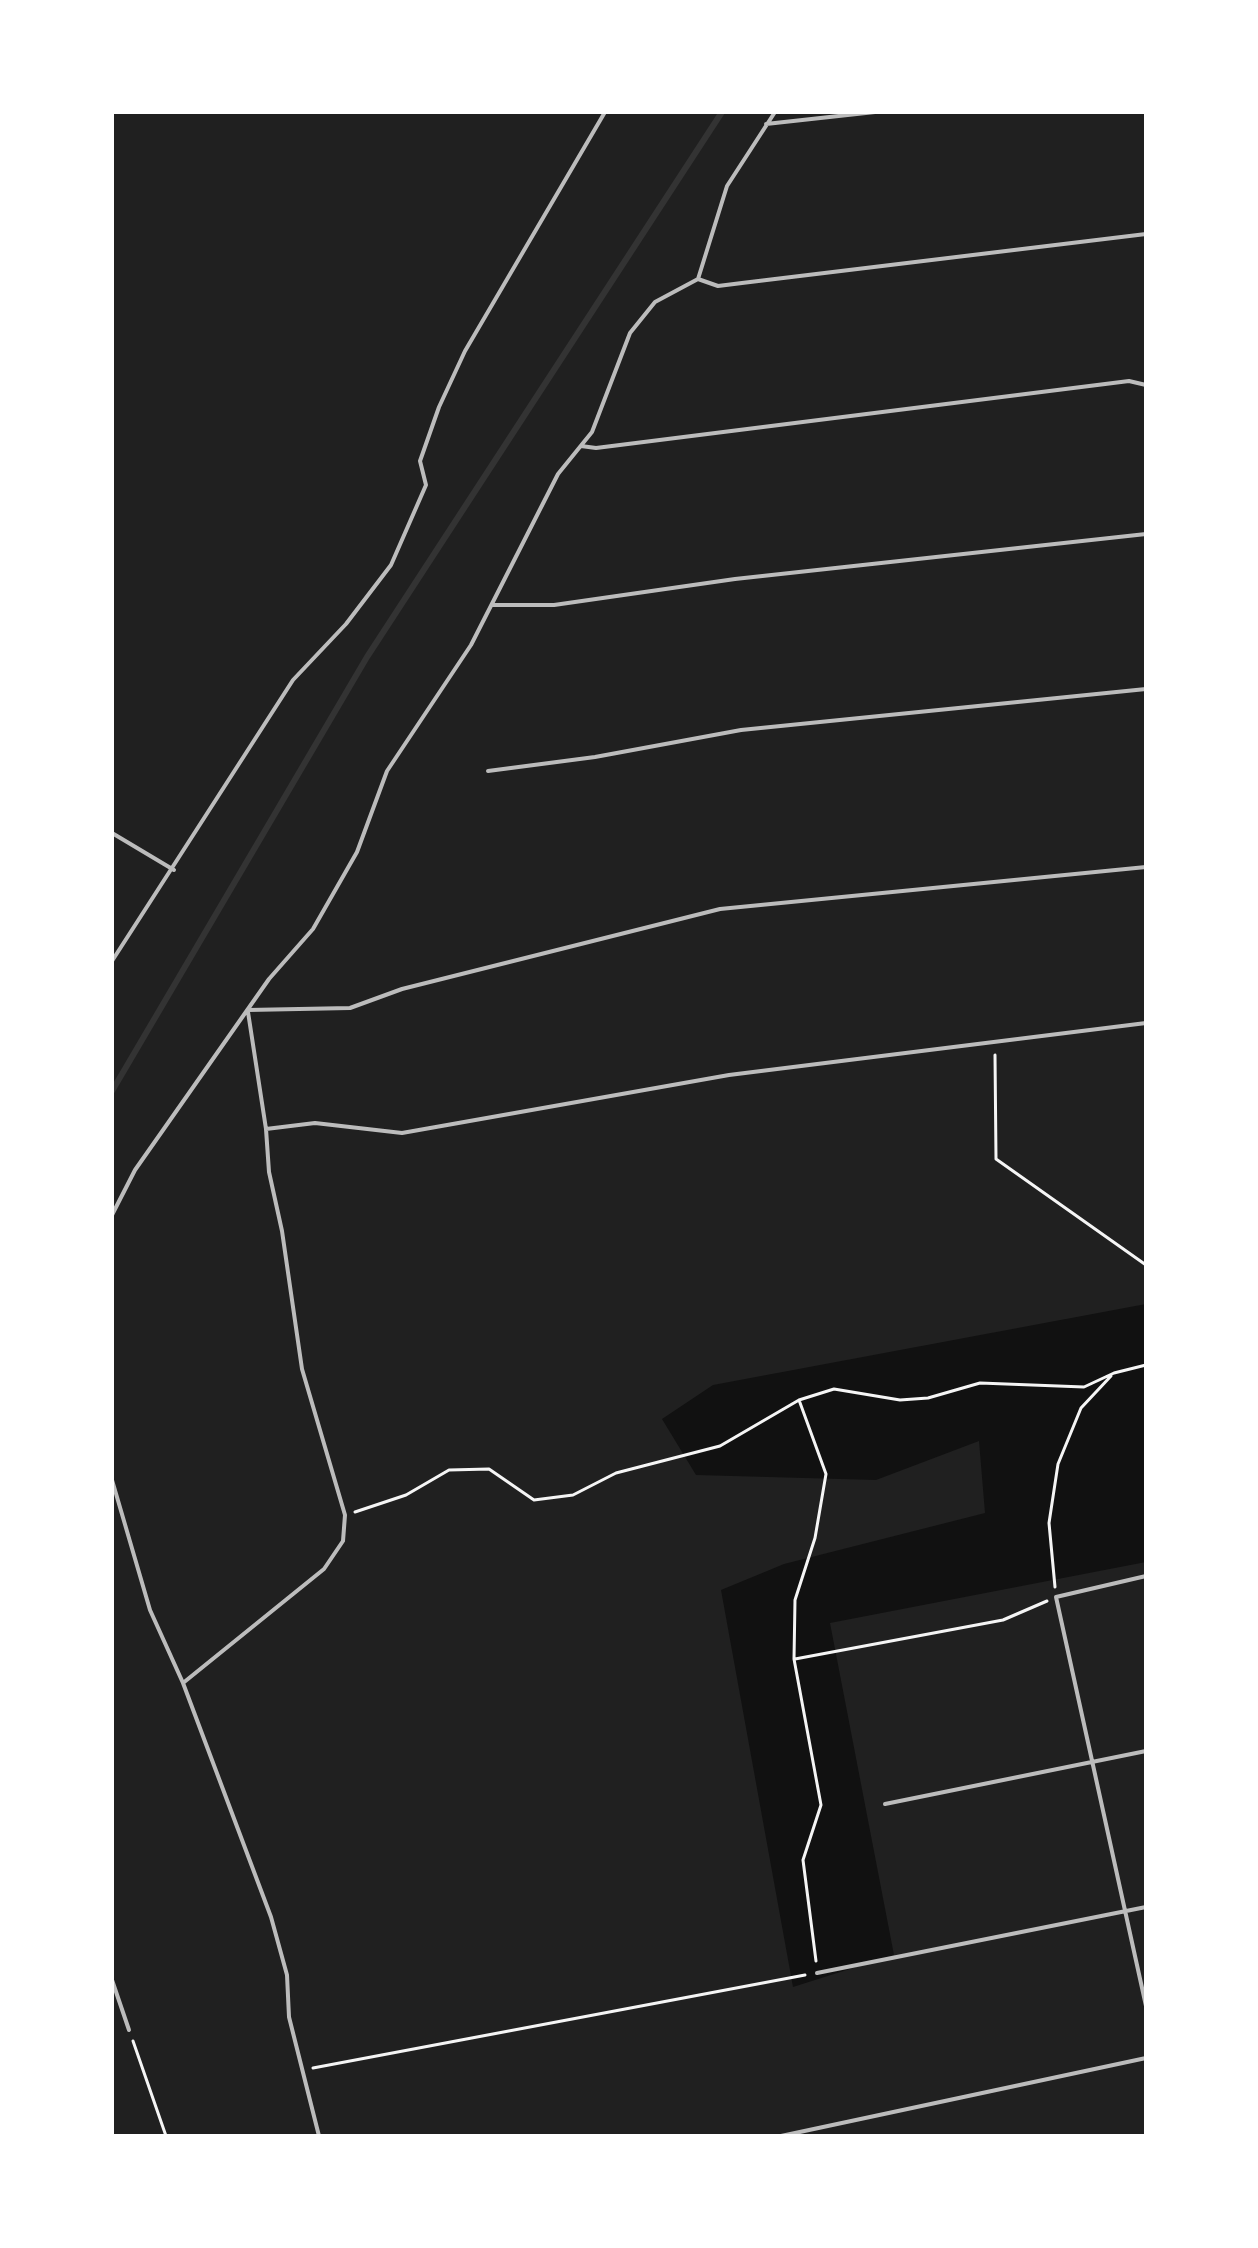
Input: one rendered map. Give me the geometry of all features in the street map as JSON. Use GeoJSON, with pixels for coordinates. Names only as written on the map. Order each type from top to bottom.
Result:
{"type":"FeatureCollection","features":[{"type":"Feature","properties":{"kind":"lane"},"geometry":{"type":"LineString","coordinates":[[112,961],[174,870],[293,680],[346,624],[391,565],[426,485],[420,461],[439,407],[465,351],[605,112]]}},
{"type":"Feature","properties":{"kind":"lane"},"geometry":{"type":"LineString","coordinates":[[112,1215],[135,1170],[269,979],[313,929],[357,852],[387,771],[471,645],[558,474],[592,432],[630,333],[655,302],[698,279],[727,186],[775,112]]}},
{"type":"Feature","properties":{"kind":"lane"},"geometry":{"type":"LineString","coordinates":[[766,124],[875,112]]}},
{"type":"Feature","properties":{"kind":"lane"},"geometry":{"type":"LineString","coordinates":[[698,279],[718,286],[1146,234]]}},
{"type":"Feature","properties":{"kind":"lane"},"geometry":{"type":"LineString","coordinates":[[581,446],[596,448],[1129,381],[1146,385]]}},
{"type":"Feature","properties":{"kind":"lane"},"geometry":{"type":"LineString","coordinates":[[491,605],[554,605],[749,577],[1146,534]]}},
{"type":"Feature","properties":{"kind":"lane"},"geometry":{"type":"LineString","coordinates":[[488,771],[595,757],[741,730],[1146,689]]}},
{"type":"Feature","properties":{"kind":"lane"},"geometry":{"type":"LineString","coordinates":[[112,833],[174,870]]}},
{"type":"Feature","properties":{"kind":"lane"},"geometry":{"type":"LineString","coordinates":[[248,1010],[350,1008],[402,989],[720,909],[1146,867]]}},
{"type":"Feature","properties":{"kind":"lane"},"geometry":{"type":"LineString","coordinates":[[183,1683],[324,1569],[343,1541],[345,1515],[302,1369],[282,1231],[269,1172],[266,1129],[248,1010]]}},
{"type":"Feature","properties":{"kind":"lane"},"geometry":{"type":"LineString","coordinates":[[266,1129],[315,1123],[402,1133],[729,1075],[1146,1023]]}},
{"type":"Feature","properties":{"kind":"lane"},"geometry":{"type":"LineString","coordinates":[[112,1480],[150,1610],[183,1683],[271,1917],[287,1975],[289,2017],[319,2136]]}},
{"type":"Feature","properties":{"kind":"lane"},"geometry":{"type":"LineString","coordinates":[[1146,1576],[1056,1597],[1146,2006]]}},
{"type":"Feature","properties":{"kind":"lane"},"geometry":{"type":"LineString","coordinates":[[885,1804],[1146,1751]]}},
{"type":"Feature","properties":{"kind":"lane"},"geometry":{"type":"LineString","coordinates":[[817,1973],[1146,1907]]}},
{"type":"Feature","properties":{"kind":"lane"},"geometry":{"type":"LineString","coordinates":[[112,1980],[129,2030]]}},
{"type":"Feature","properties":{"kind":"lane"},"geometry":{"type":"LineString","coordinates":[[781,2136],[1146,2058]]}},
{"type":"Feature","properties":{"kind":"path"},"geometry":{"type":"LineString","coordinates":[[994,1040],[996,1159],[1146,1265]]}},
{"type":"Feature","properties":{"kind":"path"},"geometry":{"type":"LineString","coordinates":[[345,1515],[406,1495],[449,1470],[489,1469],[534,1500],[573,1495],[616,1473],[720,1446],[799,1400],[834,1389],[900,1400],[928,1398],[980,1383],[1084,1387],[1114,1373],[1146,1365]]}},
{"type":"Feature","properties":{"kind":"path"},"geometry":{"type":"LineString","coordinates":[[794,1659],[1003,1620],[1056,1597],[1049,1523],[1058,1464],[1081,1408],[1114,1373]]}},
{"type":"Feature","properties":{"kind":"path"},"geometry":{"type":"LineString","coordinates":[[302,2070],[817,1973],[803,1860],[821,1805],[794,1659],[795,1600],[815,1538],[826,1474],[799,1400]]}},
{"type":"Feature","properties":{"kind":"path"},"geometry":{"type":"LineString","coordinates":[[129,2030],[166,2136]]}},
{"type":"Feature","properties":{"kind":"shaded area"},"geometry":{"type":"Polygon","coordinates":[[[112,112],[1146,112],[1146,1304],[713,1385],[662,1419],[696,1475],[876,1480],[979,1441],[985,1513],[784,1564],[721,1590],[793,1987],[894,1955],[830,1623],[1146,1562],[1146,2136],[112,2136],[112,112]]]}},
{"type":"Feature","properties":{"kind":"waterway"},"geometry":{"type":"LineString","coordinates":[[112,1091],[367,657],[722,112]]}}]}
